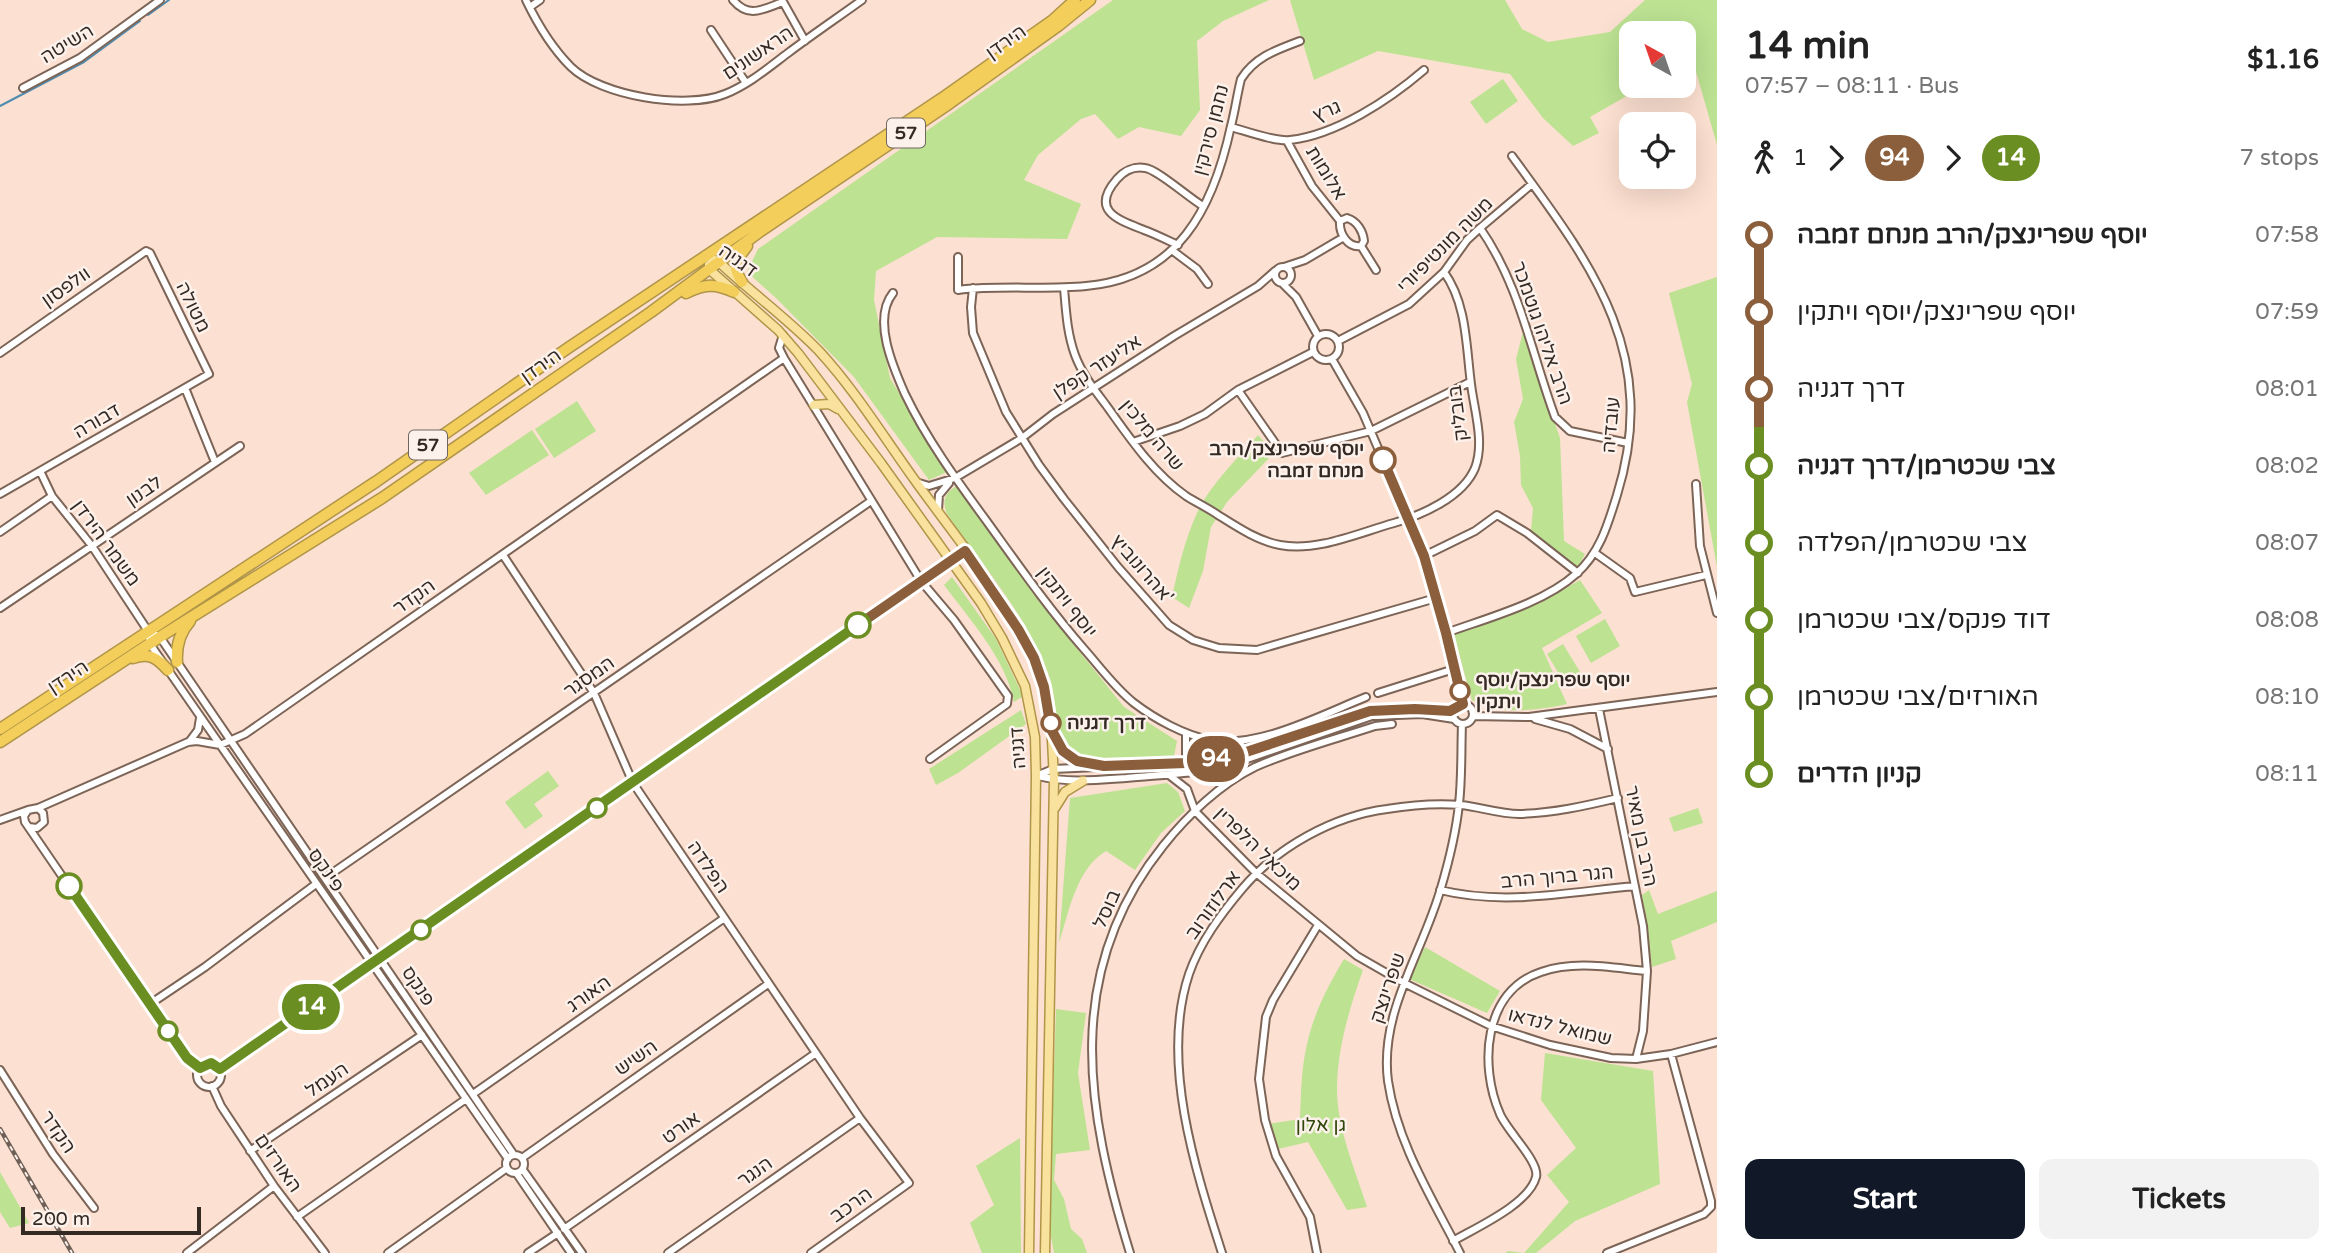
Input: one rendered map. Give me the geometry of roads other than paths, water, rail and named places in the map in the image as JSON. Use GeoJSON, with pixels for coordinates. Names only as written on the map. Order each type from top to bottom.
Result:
{"type":"FeatureCollection","features":[{"type":"Feature","properties":{"kind":"highway","name":"הירדן"},"geometry":{"type":"LineString","coordinates":[[0,729],[377,481],[706,255],[941,99],[1053,20],[1075,0]]}},
{"type":"Feature","properties":{"kind":"highway","name":"הירדן"},"geometry":{"type":"LineString","coordinates":[[0,742],[160,637],[382,498],[1004,65],[1090,0]]}},
{"type":"Feature","properties":{"kind":"highway"},"geometry":{"type":"LineString","coordinates":[[742,282],[735,272],[735,265],[754,237]]}},
{"type":"Feature","properties":{"kind":"highway"},"geometry":{"type":"LineString","coordinates":[[651,312],[701,286],[720,286],[734,292]]}},
{"type":"Feature","properties":{"kind":"highway"},"geometry":{"type":"LineString","coordinates":[[177,662],[177,643],[184,628],[195,615]]}},
{"type":"Feature","properties":{"kind":"highway"},"geometry":{"type":"LineString","coordinates":[[120,664],[141,655],[150,655],[168,670]]}},
{"type":"Feature","properties":{"kind":"main road","name":"דגניה"},"geometry":{"type":"LineString","coordinates":[[706,255],[720,263],[795,327],[821,354],[860,404],[1004,607],[1034,658],[1044,687],[1051,729],[1054,780],[1045,1253]]}},
{"type":"Feature","properties":{"kind":"main road","name":"דגניה"},"geometry":{"type":"LineString","coordinates":[[706,255],[710,270],[783,335],[847,417],[951,560],[1002,638],[1025,686],[1035,737],[1036,776],[1029,1253]]}},
{"type":"Feature","properties":{"kind":"main road"},"geometry":{"type":"LineString","coordinates":[[814,405],[829,404],[847,417]]}},
{"type":"Feature","properties":{"kind":"main road"},"geometry":{"type":"LineString","coordinates":[[1051,729],[1059,745],[1070,757],[1104,766]]}},
{"type":"Feature","properties":{"kind":"main road"},"geometry":{"type":"LineString","coordinates":[[1053,814],[1065,792],[1083,781]]}},
{"type":"Feature","properties":{"kind":"street","name":"השיטה"},"geometry":{"type":"LineString","coordinates":[[23,88],[80,58],[160,0]]}},
{"type":"Feature","properties":{"kind":"street"},"geometry":{"type":"LineString","coordinates":[[528,4],[540,0]]}},
{"type":"Feature","properties":{"kind":"street"},"geometry":{"type":"LineString","coordinates":[[733,0],[741,9],[753,12],[783,1],[805,41]]}},
{"type":"Feature","properties":{"kind":"street","name":"הראשונים"},"geometry":{"type":"LineString","coordinates":[[528,4],[572,68],[584,76],[628,93],[664,101],[703,100],[725,94],[746,83],[862,0]]}},
{"type":"Feature","properties":{"kind":"street"},"geometry":{"type":"LineString","coordinates":[[711,30],[746,83]]}},
{"type":"Feature","properties":{"kind":"street","name":"נחמן סירקין"},"geometry":{"type":"LineString","coordinates":[[973,288],[1088,286],[1126,278],[1144,271],[1176,248],[1196,221],[1220,168],[1241,79],[1248,68],[1268,54],[1300,41]]}},
{"type":"Feature","properties":{"kind":"street","name":"גרץ"},"geometry":{"type":"LineString","coordinates":[[1231,127],[1287,141],[1314,134],[1342,123],[1392,95],[1424,70]]}},
{"type":"Feature","properties":{"kind":"street","name":"אלומות"},"geometry":{"type":"LineString","coordinates":[[1287,141],[1312,186],[1340,221]]}},
{"type":"Feature","properties":{"kind":"street","name":"עובדיה"},"geometry":{"type":"LineString","coordinates":[[1446,633],[1536,599],[1578,573],[1595,553],[1605,533],[1617,496],[1628,443],[1630,391],[1620,336],[1599,284],[1583,256],[1512,156]]}},
{"type":"Feature","properties":{"kind":"street"},"geometry":{"type":"LineString","coordinates":[[1203,206],[1164,180],[1158,172],[1146,168],[1135,168],[1114,181],[1108,194],[1107,205],[1115,218],[1176,248],[1208,284]]}},
{"type":"Feature","properties":{"kind":"street","name":"משה מונטיפיורי"},"geometry":{"type":"LineString","coordinates":[[1338,341],[1409,304],[1444,272],[1467,240],[1532,184]]}},
{"type":"Feature","properties":{"kind":"street"},"geometry":{"type":"LineString","coordinates":[[1361,246],[1353,246],[1344,237],[1340,221],[1347,218],[1356,224],[1363,236],[1361,246],[1376,270]]}},
{"type":"Feature","properties":{"kind":"street","name":"הרב אליהו גוטמכר"},"geometry":{"type":"LineString","coordinates":[[1480,228],[1494,247],[1513,289],[1555,417],[1570,431],[1628,443]]}},
{"type":"Feature","properties":{"kind":"street"},"geometry":{"type":"LineString","coordinates":[[1318,336],[1296,297],[1290,276],[1284,267],[1305,260],[1344,237]]}},
{"type":"Feature","properties":{"kind":"street","name":"וולפסון"},"geometry":{"type":"LineString","coordinates":[[0,353],[137,257],[146,251],[150,253]]}},
{"type":"Feature","properties":{"kind":"street","name":"מטולה"},"geometry":{"type":"LineString","coordinates":[[150,253],[209,374]]}},
{"type":"Feature","properties":{"kind":"street"},"geometry":{"type":"LineString","coordinates":[[958,257],[958,290],[973,288]]}},
{"type":"Feature","properties":{"kind":"street"},"geometry":{"type":"LineString","coordinates":[[1281,282],[1305,260]]}},
{"type":"Feature","properties":{"kind":"street","name":"אליעזר קפלן"},"geometry":{"type":"LineString","coordinates":[[914,480],[929,486],[955,478],[1022,438],[1174,335],[1258,286],[1284,267]]}},
{"type":"Feature","properties":{"kind":"street"},"geometry":{"type":"LineString","coordinates":[[1275,271],[1275,276],[1296,297]]}},
{"type":"Feature","properties":{"kind":"street","name":"בובליק"},"geometry":{"type":"LineString","coordinates":[[1407,519],[1446,498],[1466,483],[1472,475],[1478,455],[1479,442],[1470,382],[1467,337],[1455,290],[1444,272]]}},
{"type":"Feature","properties":{"kind":"street","name":"אליעזר קפלן"},"geometry":{"type":"LineString","coordinates":[[1258,286],[1281,282]]}},
{"type":"Feature","properties":{"kind":"street","name":"אהרונוביץ'"},"geometry":{"type":"LineString","coordinates":[[973,288],[973,333],[995,389],[1022,438],[1064,499],[1169,625],[1193,640],[1219,648],[1257,650],[1436,598]]}},
{"type":"Feature","properties":{"kind":"street","name":"שרה מלכין"},"geometry":{"type":"LineString","coordinates":[[1064,288],[1069,335],[1076,357],[1094,389],[1133,442],[1172,484],[1187,496],[1242,531],[1280,545],[1318,545],[1407,519]]}},
{"type":"Feature","properties":{"kind":"street","name":"יוסף ויתקין"},"geometry":{"type":"LineString","coordinates":[[893,293],[888,299],[884,318],[886,337],[897,372],[925,430],[955,478],[1052,612],[1115,685],[1135,704],[1186,733],[1211,741],[1236,741],[1270,736],[1366,697]]}},
{"type":"Feature","properties":{"kind":"street"},"geometry":{"type":"LineString","coordinates":[[1327,334],[1338,341],[1339,349],[1332,359],[1323,360],[1313,352],[1313,343],[1318,336],[1327,334]]}},
{"type":"Feature","properties":{"kind":"street"},"geometry":{"type":"LineString","coordinates":[[783,335],[779,348],[784,358],[871,501],[922,581],[1009,695],[1007,704],[930,759]]}},
{"type":"Feature","properties":{"kind":"street"},"geometry":{"type":"LineString","coordinates":[[1133,442],[1180,426],[1205,414],[1238,390],[1313,352]]}},
{"type":"Feature","properties":{"kind":"street","name":"הקדר"},"geometry":{"type":"LineString","coordinates":[[38,808],[188,742],[220,745],[245,734],[784,358]]}},
{"type":"Feature","properties":{"kind":"street"},"geometry":{"type":"LineString","coordinates":[[1332,359],[1363,412],[1424,556],[1463,704]]}},
{"type":"Feature","properties":{"kind":"street","name":"דבורה"},"geometry":{"type":"LineString","coordinates":[[1,492],[41,473],[209,374]]}},
{"type":"Feature","properties":{"kind":"street"},"geometry":{"type":"LineString","coordinates":[[1238,390],[1282,453],[1371,431],[1470,382]]}},
{"type":"Feature","properties":{"kind":"street"},"geometry":{"type":"LineString","coordinates":[[185,388],[215,462]]}},
{"type":"Feature","properties":{"kind":"street","name":"לבנון"},"geometry":{"type":"LineString","coordinates":[[0,608],[240,446]]}},
{"type":"Feature","properties":{"kind":"street","name":"משמר הירדן"},"geometry":{"type":"LineString","coordinates":[[41,473],[52,496],[92,546],[148,631]]}},
{"type":"Feature","properties":{"kind":"street","name":"אליעזר קפלן"},"geometry":{"type":"LineString","coordinates":[[940,515],[937,507],[939,495],[955,478]]}},
{"type":"Feature","properties":{"kind":"street"},"geometry":{"type":"LineString","coordinates":[[1696,484],[1700,545],[1717,613]]}},
{"type":"Feature","properties":{"kind":"street"},"geometry":{"type":"LineString","coordinates":[[0,532],[52,496]]}},
{"type":"Feature","properties":{"kind":"street","name":"המסגר"},"geometry":{"type":"LineString","coordinates":[[325,877],[871,501]]}},
{"type":"Feature","properties":{"kind":"street"},"geometry":{"type":"LineString","coordinates":[[1424,556],[1475,531],[1497,515],[1527,533],[1578,573]]}},
{"type":"Feature","properties":{"kind":"street"},"geometry":{"type":"LineString","coordinates":[[220,1069],[965,551]]}},
{"type":"Feature","properties":{"kind":"street"},"geometry":{"type":"LineString","coordinates":[[1595,553],[1630,578],[1635,592],[1706,575]]}},
{"type":"Feature","properties":{"kind":"street","name":"הפלדה"},"geometry":{"type":"LineString","coordinates":[[503,555],[594,693],[632,783],[860,1118],[909,1183]]}},
{"type":"Feature","properties":{"kind":"street"},"geometry":{"type":"LineString","coordinates":[[148,631],[160,637],[177,662]]}},
{"type":"Feature","properties":{"kind":"street","name":"פינקס"},"geometry":{"type":"LineString","coordinates":[[148,631],[150,644],[508,1159]]}},
{"type":"Feature","properties":{"kind":"street","name":"פנקס"},"geometry":{"type":"LineString","coordinates":[[177,662],[518,1156]]}},
{"type":"Feature","properties":{"kind":"street"},"geometry":{"type":"LineString","coordinates":[[1378,693],[1454,669]]}},
{"type":"Feature","properties":{"kind":"street"},"geometry":{"type":"LineString","coordinates":[[1473,716],[1529,718],[1717,692]]}},
{"type":"Feature","properties":{"kind":"street"},"geometry":{"type":"LineString","coordinates":[[1036,776],[1053,769],[1186,763],[1237,755],[1370,711],[1450,711],[1463,704],[1469,706],[1473,716]]}},
{"type":"Feature","properties":{"kind":"street"},"geometry":{"type":"LineString","coordinates":[[1454,719],[1455,708]]}},
{"type":"Feature","properties":{"kind":"street","name":"הרב בן מאיר"},"geometry":{"type":"LineString","coordinates":[[1599,709],[1643,926],[1647,971],[1643,1031],[1636,1059]]}},
{"type":"Feature","properties":{"kind":"street"},"geometry":{"type":"LineString","coordinates":[[1036,776],[1083,781],[1198,772],[1220,768],[1372,716],[1422,714],[1454,719],[1462,724],[1469,722],[1473,716]]}},
{"type":"Feature","properties":{"kind":"street"},"geometry":{"type":"LineString","coordinates":[[188,742],[198,730],[200,716]]}},
{"type":"Feature","properties":{"kind":"street"},"geometry":{"type":"LineString","coordinates":[[1529,718],[1570,729],[1608,749]]}},
{"type":"Feature","properties":{"kind":"street","name":"בוסל"},"geometry":{"type":"LineString","coordinates":[[1130,1253],[1114,1200],[1094,1096],[1090,1054],[1092,1017],[1106,951],[1122,909],[1155,855],[1195,811],[1231,783],[1254,768],[1375,726],[1392,724]]}},
{"type":"Feature","properties":{"kind":"street","name":"שפרינצק"},"geometry":{"type":"LineString","coordinates":[[1460,1253],[1412,1161],[1401,1130],[1388,1082],[1388,1034],[1404,983],[1440,890],[1459,805],[1462,724]]}},
{"type":"Feature","properties":{"kind":"street"},"geometry":{"type":"LineString","coordinates":[[1186,733],[1186,763]]}},
{"type":"Feature","properties":{"kind":"street"},"geometry":{"type":"LineString","coordinates":[[1169,775],[1187,789],[1191,778],[1198,772]]}},
{"type":"Feature","properties":{"kind":"street","name":"מיכאל הלפרין"},"geometry":{"type":"LineString","coordinates":[[1187,789],[1195,811],[1256,873],[1357,956],[1404,983]]}},
{"type":"Feature","properties":{"kind":"street","name":"ארלוזורוב"},"geometry":{"type":"LineString","coordinates":[[1222,1253],[1184,1116],[1179,1033],[1182,1002],[1197,954],[1231,902],[1256,873],[1274,858],[1314,833],[1360,814],[1388,808],[1459,805],[1516,814],[1581,807],[1618,798]]}},
{"type":"Feature","properties":{"kind":"street"},"geometry":{"type":"LineString","coordinates":[[0,820],[38,808],[44,816],[40,827],[41,844]]}},
{"type":"Feature","properties":{"kind":"street"},"geometry":{"type":"LineString","coordinates":[[27,810],[24,816],[27,824],[187,1058],[200,1068]]}},
{"type":"Feature","properties":{"kind":"street"},"geometry":{"type":"LineString","coordinates":[[8,817],[40,827]]}},
{"type":"Feature","properties":{"kind":"street"},"geometry":{"type":"LineString","coordinates":[[150,1004],[205,967],[316,884]]}},
{"type":"Feature","properties":{"kind":"street","name":"הגר ברוך הרב"},"geometry":{"type":"LineString","coordinates":[[1440,890],[1480,898],[1517,899],[1635,887]]}},
{"type":"Feature","properties":{"kind":"street","name":"האורג"},"geometry":{"type":"LineString","coordinates":[[473,1094],[723,919]]}},
{"type":"Feature","properties":{"kind":"street"},"geometry":{"type":"LineString","coordinates":[[1317,1253],[1310,1217],[1276,1156],[1271,1141],[1259,1079],[1266,1017],[1285,978],[1318,925]]}},
{"type":"Feature","properties":{"kind":"street"},"geometry":{"type":"LineString","coordinates":[[1453,1241],[1521,1199],[1531,1189],[1537,1174],[1535,1164],[1510,1134],[1492,1091],[1488,1068],[1491,1026],[1496,1013],[1512,992],[1539,972],[1582,966],[1647,971]]}},
{"type":"Feature","properties":{"kind":"street","name":"שמואל לנדאו"},"geometry":{"type":"LineString","coordinates":[[1404,983],[1491,1026],[1550,1045],[1611,1058],[1636,1059],[1671,1054],[1717,1042]]}},
{"type":"Feature","properties":{"kind":"street","name":"השיש"},"geometry":{"type":"LineString","coordinates":[[518,1156],[768,984]]}},
{"type":"Feature","properties":{"kind":"street","name":"העמל"},"geometry":{"type":"LineString","coordinates":[[250,1151],[422,1035]]}},
{"type":"Feature","properties":{"kind":"street","name":"אורט"},"geometry":{"type":"LineString","coordinates":[[564,1228],[816,1053]]}},
{"type":"Feature","properties":{"kind":"street"},"geometry":{"type":"LineString","coordinates":[[1607,1253],[1704,1214],[1711,1207],[1671,1054]]}},
{"type":"Feature","properties":{"kind":"street"},"geometry":{"type":"LineString","coordinates":[[200,1068],[211,1063],[220,1069]]}},
{"type":"Feature","properties":{"kind":"street"},"geometry":{"type":"LineString","coordinates":[[200,1068],[198,1079],[204,1085],[212,1086],[220,1080],[220,1069]]}},
{"type":"Feature","properties":{"kind":"street","name":"הקדר"},"geometry":{"type":"LineString","coordinates":[[0,1070],[53,1154],[94,1208]]}},
{"type":"Feature","properties":{"kind":"street","name":"האורזים"},"geometry":{"type":"LineString","coordinates":[[212,1086],[221,1106],[250,1151],[325,1253]]}},
{"type":"Feature","properties":{"kind":"street"},"geometry":{"type":"LineString","coordinates":[[297,1217],[466,1099]]}},
{"type":"Feature","properties":{"kind":"street","name":"הנגר"},"geometry":{"type":"LineString","coordinates":[[668,1253],[860,1118]]}},
{"type":"Feature","properties":{"kind":"street"},"geometry":{"type":"LineString","coordinates":[[518,1156],[525,1164],[520,1172],[511,1173],[507,1168],[508,1159],[518,1156]]}},
{"type":"Feature","properties":{"kind":"street"},"geometry":{"type":"LineString","coordinates":[[388,1253],[507,1168]]}},
{"type":"Feature","properties":{"kind":"street"},"geometry":{"type":"LineString","coordinates":[[520,1172],[582,1253]]}},
{"type":"Feature","properties":{"kind":"street"},"geometry":{"type":"LineString","coordinates":[[520,1172],[571,1253]]}},
{"type":"Feature","properties":{"kind":"street","name":"הרכב"},"geometry":{"type":"LineString","coordinates":[[811,1253],[909,1183]]}},
{"type":"Feature","properties":{"kind":"street"},"geometry":{"type":"LineString","coordinates":[[187,1253],[274,1186]]}},
{"type":"Feature","properties":{"kind":"street"},"geometry":{"type":"LineString","coordinates":[[528,1253],[558,1233]]}},
{"type":"Feature","properties":{"kind":"waterway"},"geometry":{"type":"LineString","coordinates":[[148,15],[169,0]]}},
{"type":"Feature","properties":{"kind":"waterway"},"geometry":{"type":"LineString","coordinates":[[0,106],[84,62],[140,21]]}},
{"type":"Feature","properties":{"kind":"railway"},"geometry":{"type":"LineString","coordinates":[[0,1129],[72,1253]]}},
{"type":"Feature","properties":{"kind":"place","name":"יוסף שפרינצק/הרב מנחם זמבה"},"geometry":{"type":"Point","coordinates":[1383,460]}},
{"type":"Feature","properties":{"kind":"place","name":"יוסף שפרינצק/יוסף ויתקין"},"geometry":{"type":"Point","coordinates":[1460,691]}},
{"type":"Feature","properties":{"kind":"place","name":"דרך דגניה"},"geometry":{"type":"Point","coordinates":[1051,723]}},
{"type":"Feature","properties":{"kind":"park label","name":"גן אלון"},"geometry":{"type":"Point","coordinates":[1321,1125]}}]}
